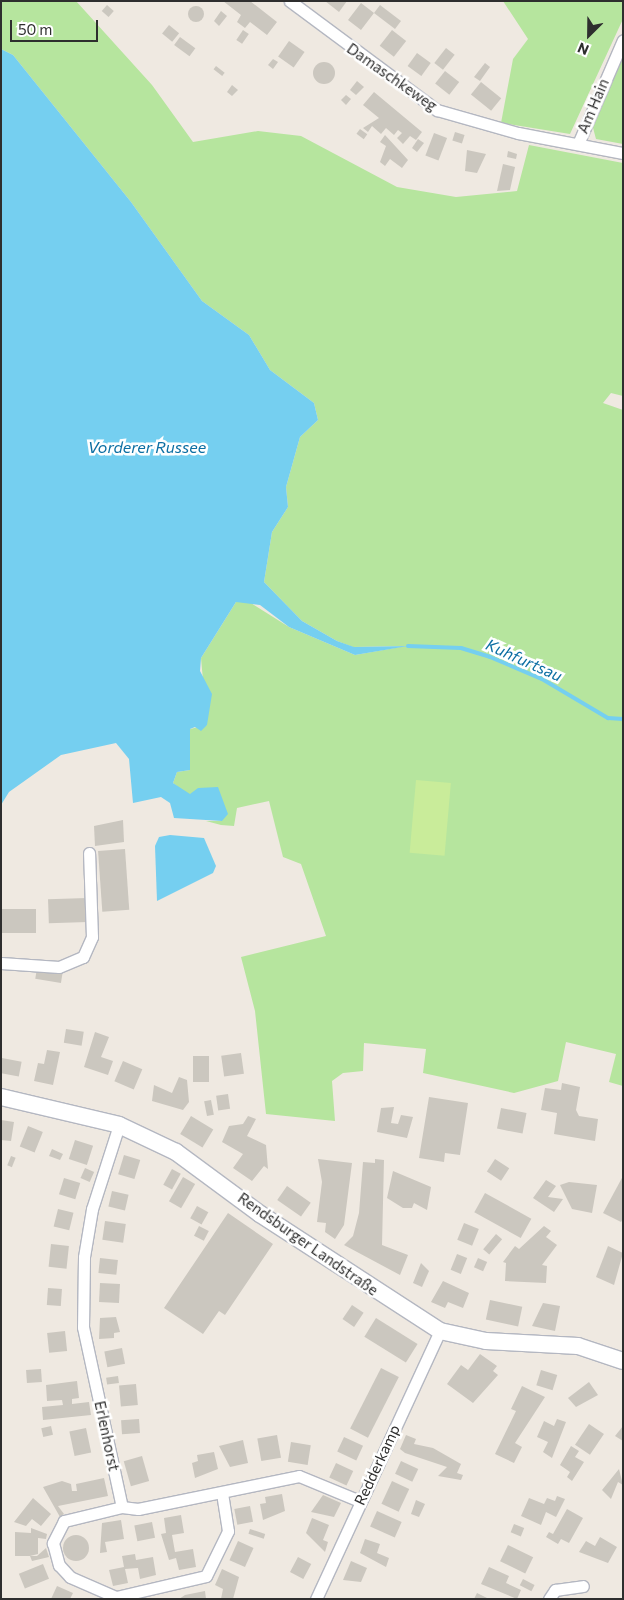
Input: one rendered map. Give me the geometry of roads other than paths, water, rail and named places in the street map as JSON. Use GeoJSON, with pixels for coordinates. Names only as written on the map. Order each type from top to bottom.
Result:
{"type":"FeatureCollection","features":[{"type":"Feature","properties":{"kind":"street","name":"Damaschkeweg"},"geometry":{"type":"LineString","coordinates":[[290,1],[438,110],[623,153]]}},
{"type":"Feature","properties":{"kind":"street","name":"Am Hain"},"geometry":{"type":"LineString","coordinates":[[578,144],[623,40]]}},
{"type":"Feature","properties":{"kind":"street"},"geometry":{"type":"LineString","coordinates":[[1,963],[59,966],[83,957],[93,928],[89,852]]}},
{"type":"Feature","properties":{"kind":"street","name":"Rendsburger Landstraße"},"geometry":{"type":"LineString","coordinates":[[1,1097],[119,1124],[176,1152],[260,1214],[440,1331],[486,1341],[578,1346],[623,1361]]}},
{"type":"Feature","properties":{"kind":"street","name":"Erlenhorst"},"geometry":{"type":"LineString","coordinates":[[119,1124],[92,1209],[84,1257],[84,1326],[122,1507]]}},
{"type":"Feature","properties":{"kind":"street","name":"Redderkamp"},"geometry":{"type":"LineString","coordinates":[[316,1599],[440,1331]]}},
{"type":"Feature","properties":{"kind":"street"},"geometry":{"type":"LineString","coordinates":[[222,1493],[228,1531],[206,1576],[116,1598],[70,1577],[59,1565],[53,1543],[64,1521],[122,1507],[138,1508],[222,1493],[299,1476],[360,1502]]}},
{"type":"Feature","properties":{"kind":"street"},"geometry":{"type":"LineString","coordinates":[[549,1599],[555,1590],[583,1586]]}},
{"type":"Feature","properties":{"kind":"water","name":"Vorderer Russee"},"geometry":{"type":"Polygon","coordinates":[[[1,49],[13,55],[131,202],[202,301],[249,335],[270,370],[314,403],[318,420],[300,437],[286,487],[288,507],[272,532],[264,582],[302,621],[337,641],[354,647],[408,646],[355,655],[289,627],[260,605],[236,602],[201,658],[200,671],[212,694],[207,725],[201,731],[195,727],[190,729],[190,770],[177,772],[173,783],[190,794],[198,788],[218,787],[228,814],[222,821],[174,818],[170,803],[161,797],[133,803],[129,759],[116,743],[61,755],[9,792],[1,805],[1,49]]]}},
{"type":"Feature","properties":{"kind":"water"},"geometry":{"type":"Polygon","coordinates":[[[170,835],[204,838],[216,866],[213,873],[157,901],[155,846],[159,837],[170,835]]]}},
{"type":"Feature","properties":{"kind":"waterway","name":"Kuhfurtsau"},"geometry":{"type":"LineString","coordinates":[[408,646],[461,648],[490,657],[542,679],[608,718],[623,719]]}}]}
